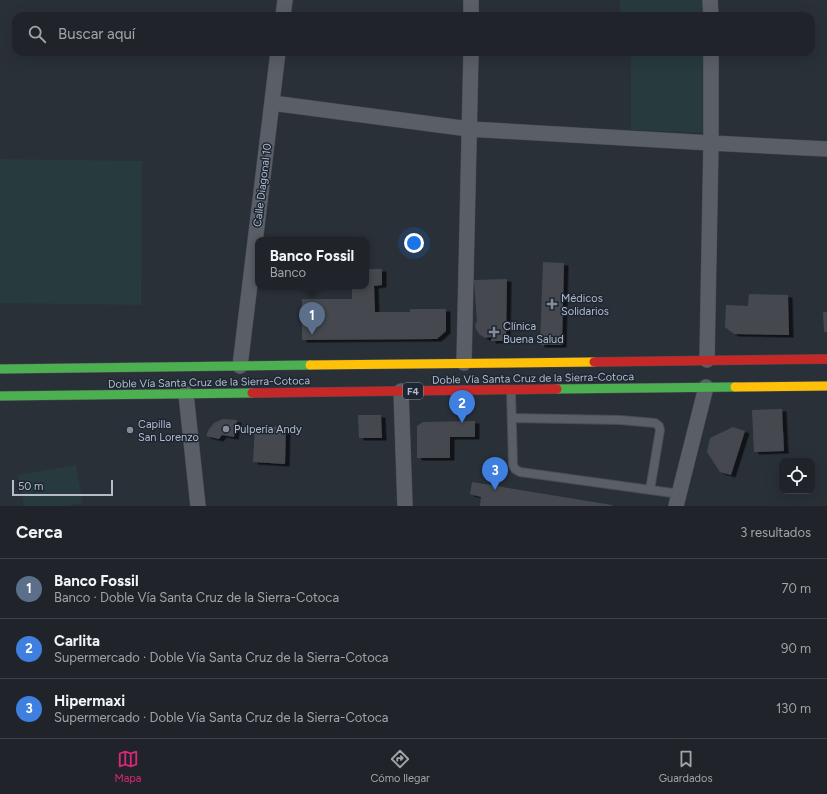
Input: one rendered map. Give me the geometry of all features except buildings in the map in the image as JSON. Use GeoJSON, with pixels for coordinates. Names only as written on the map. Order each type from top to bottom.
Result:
{"type":"FeatureCollection","features":[{"type":"Feature","properties":{"kind":"highway","name":"Doble Vía Santa Cruz de la Sierra-Cotoca"},"geometry":{"type":"LineString","coordinates":[[0,369],[827,359]]}},
{"type":"Feature","properties":{"kind":"highway","name":"Doble Vía Santa Cruz de la Sierra-Cotoca"},"geometry":{"type":"LineString","coordinates":[[0,396],[827,386]]}},
{"type":"Feature","properties":{"kind":"street"},"geometry":{"type":"LineString","coordinates":[[284,12],[285,0]]}},
{"type":"Feature","properties":{"kind":"street"},"geometry":{"type":"LineString","coordinates":[[471,12],[472,0]]}},
{"type":"Feature","properties":{"kind":"street"},"geometry":{"type":"LineString","coordinates":[[710,0],[710,12]]}},
{"type":"Feature","properties":{"kind":"street","name":"Calle Diagonal 10"},"geometry":{"type":"LineString","coordinates":[[256,237],[278,56]]}},
{"type":"Feature","properties":{"kind":"street"},"geometry":{"type":"LineString","coordinates":[[464,363],[471,56]]}},
{"type":"Feature","properties":{"kind":"street"},"geometry":{"type":"LineString","coordinates":[[707,360],[711,56]]}},
{"type":"Feature","properties":{"kind":"street"},"geometry":{"type":"LineString","coordinates":[[272,103],[469,129],[827,149]]}},
{"type":"Feature","properties":{"kind":"street","name":"Calle Diagonal 10"},"geometry":{"type":"LineString","coordinates":[[240,366],[255,243]]}},
{"type":"Feature","properties":{"kind":"street"},"geometry":{"type":"LineString","coordinates":[[678,500],[706,388]]}},
{"type":"Feature","properties":{"kind":"street"},"geometry":{"type":"LineString","coordinates":[[401,391],[406,506]]}},
{"type":"Feature","properties":{"kind":"street"},"geometry":{"type":"LineString","coordinates":[[186,394],[198,506]]}},
{"type":"Feature","properties":{"kind":"lane"},"geometry":{"type":"LineString","coordinates":[[511,390],[513,465],[515,469],[520,472],[650,490],[678,500]]}},
{"type":"Feature","properties":{"kind":"lane"},"geometry":{"type":"LineString","coordinates":[[512,418],[620,420],[656,423],[660,430],[650,490]]}},
{"type":"Feature","properties":{"kind":"green space"},"geometry":{"type":"Polygon","coordinates":[[[620,0],[709,0],[710,12],[620,12],[620,0]]]}},
{"type":"Feature","properties":{"kind":"green space"},"geometry":{"type":"Polygon","coordinates":[[[631,56],[710,56],[711,133],[631,130],[631,56]]]}},
{"type":"Feature","properties":{"kind":"green space"},"geometry":{"type":"Polygon","coordinates":[[[0,159],[142,161],[141,305],[0,303],[0,159]]]}},
{"type":"Feature","properties":{"kind":"green space"},"geometry":{"type":"Polygon","coordinates":[[[76,465],[83,503],[66,506],[24,506],[18,475],[76,465]]]}},
{"type":"Feature","properties":{"kind":"traffic: fast"},"geometry":{"type":"LineString","coordinates":[[0,369],[310,365]]}},
{"type":"Feature","properties":{"kind":"traffic: fast"},"geometry":{"type":"LineString","coordinates":[[557,389],[735,387]]}},
{"type":"Feature","properties":{"kind":"traffic: fast"},"geometry":{"type":"LineString","coordinates":[[0,396],[252,393]]}},
{"type":"Feature","properties":{"kind":"traffic: slow"},"geometry":{"type":"LineString","coordinates":[[310,365],[594,362]]}},
{"type":"Feature","properties":{"kind":"traffic: slow"},"geometry":{"type":"LineString","coordinates":[[735,387],[827,386]]}},
{"type":"Feature","properties":{"kind":"traffic: jam"},"geometry":{"type":"LineString","coordinates":[[594,362],[827,359]]}},
{"type":"Feature","properties":{"kind":"traffic: jam"},"geometry":{"type":"LineString","coordinates":[[252,393],[557,389]]}},
{"type":"Feature","properties":{"kind":"place","name":"Médicos Solidarios"},"geometry":{"type":"Point","coordinates":[552,304]}},
{"type":"Feature","properties":{"kind":"place","name":"Clínica Buena Salud"},"geometry":{"type":"Point","coordinates":[494,332]}},
{"type":"Feature","properties":{"kind":"place","name":"Banco Fossil"},"geometry":{"type":"Point","coordinates":[312,335]}},
{"type":"Feature","properties":{"kind":"place","name":"Carlita"},"geometry":{"type":"Point","coordinates":[462,423]}},
{"type":"Feature","properties":{"kind":"place","name":"Pulpería Andy"},"geometry":{"type":"Point","coordinates":[226,429]}},
{"type":"Feature","properties":{"kind":"place","name":"Capilla San Lorenzo"},"geometry":{"type":"Point","coordinates":[130,430]}},
{"type":"Feature","properties":{"kind":"place","name":"Hipermaxi"},"geometry":{"type":"Point","coordinates":[495,490]}}]}
